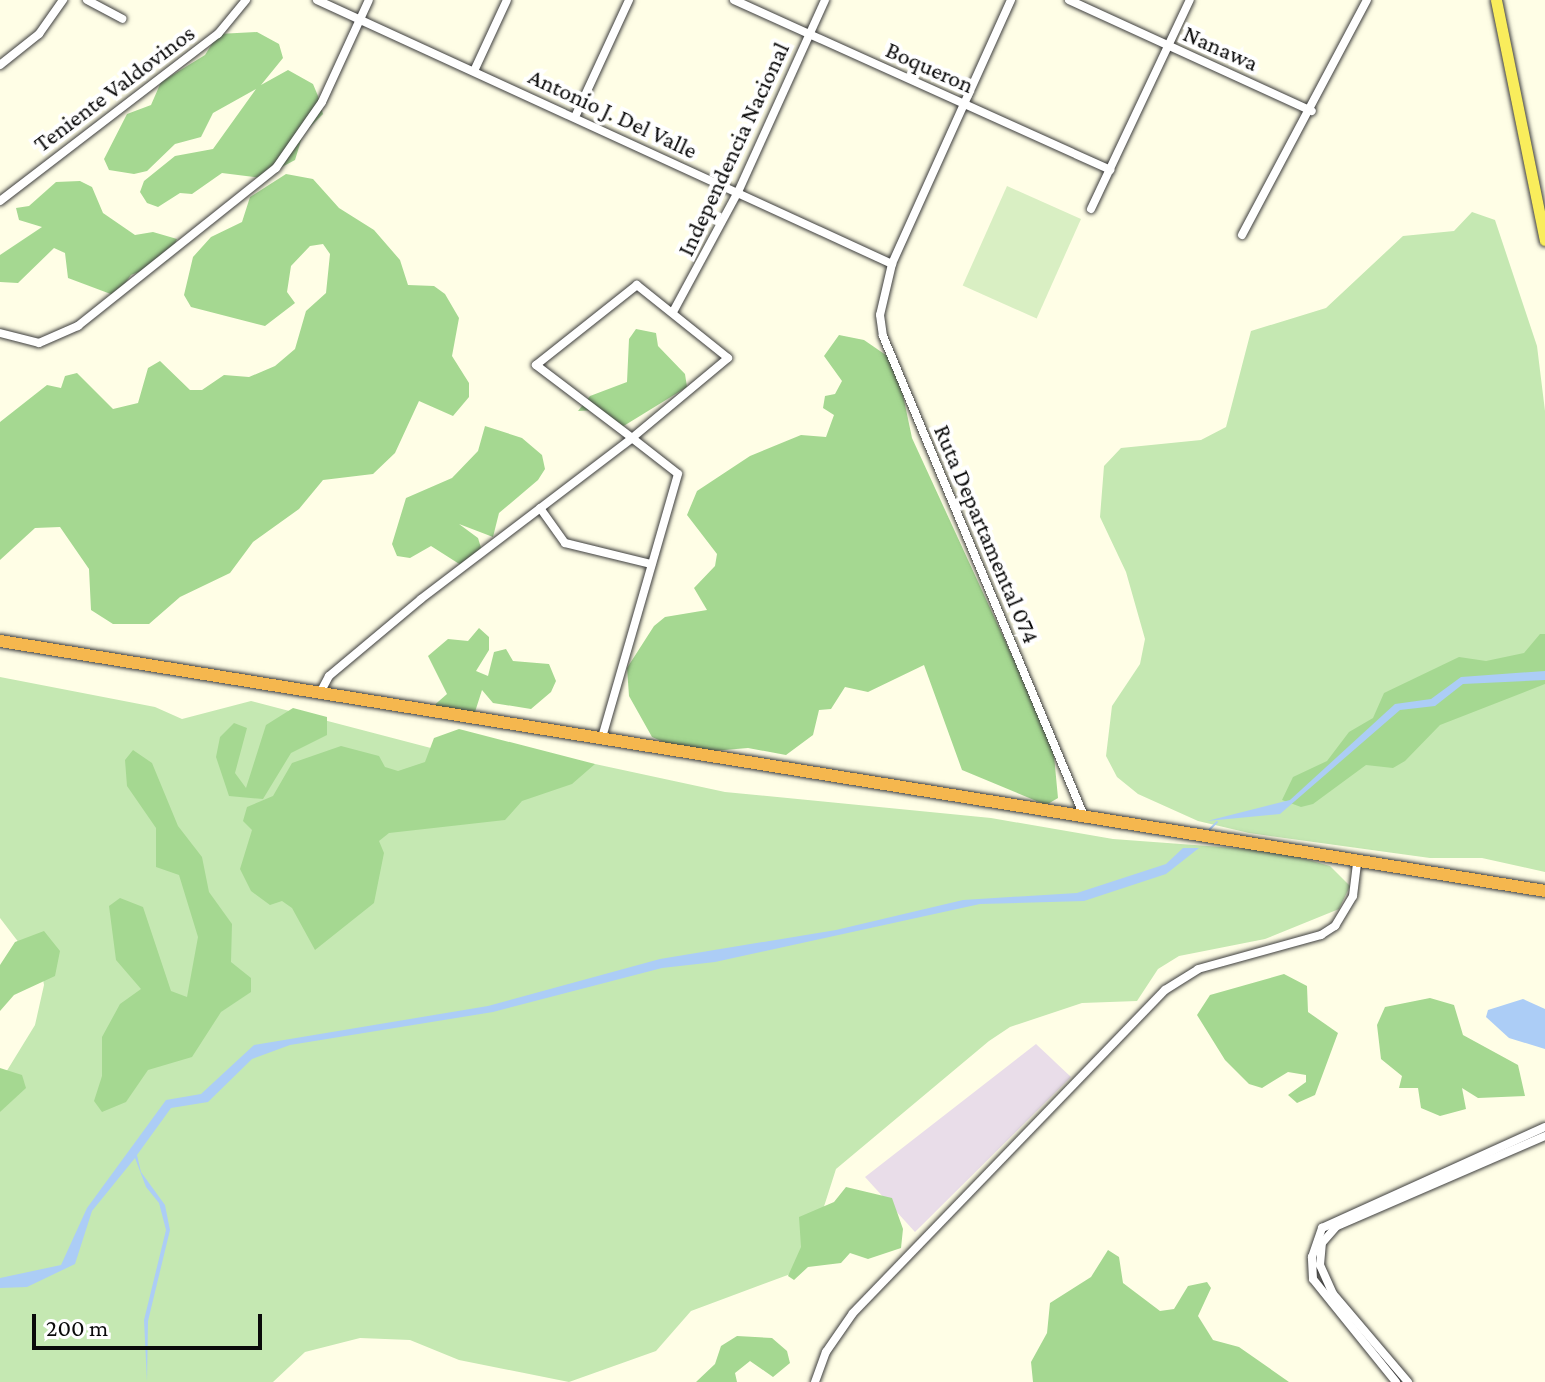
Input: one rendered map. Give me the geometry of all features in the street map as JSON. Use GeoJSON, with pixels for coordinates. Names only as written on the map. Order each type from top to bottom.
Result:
{"type":"FeatureCollection","features":[{"type":"Feature","properties":{"kind":"highway"},"geometry":{"type":"LineString","coordinates":[[0,641],[1545,891]]}},
{"type":"Feature","properties":{"kind":"main road"},"geometry":{"type":"LineString","coordinates":[[1496,0],[1545,240]]}},
{"type":"Feature","properties":{"kind":"street"},"geometry":{"type":"LineString","coordinates":[[0,65],[39,34],[63,0]]}},
{"type":"Feature","properties":{"kind":"street"},"geometry":{"type":"LineString","coordinates":[[87,0],[122,19]]}},
{"type":"Feature","properties":{"kind":"street","name":"Teniente Valdovinos"},"geometry":{"type":"LineString","coordinates":[[0,201],[218,34],[246,0]]}},
{"type":"Feature","properties":{"kind":"street","name":"Antonio J. Del Valle"},"geometry":{"type":"LineString","coordinates":[[317,0],[892,264]]}},
{"type":"Feature","properties":{"kind":"street"},"geometry":{"type":"LineString","coordinates":[[0,333],[39,343],[78,326],[276,168],[322,102],[369,0]]}},
{"type":"Feature","properties":{"kind":"street"},"geometry":{"type":"LineString","coordinates":[[474,71],[507,0]]}},
{"type":"Feature","properties":{"kind":"street"},"geometry":{"type":"LineString","coordinates":[[575,117],[629,0]]}},
{"type":"Feature","properties":{"kind":"street","name":"Boqueron"},"geometry":{"type":"LineString","coordinates":[[734,0],[1110,170]]}},
{"type":"Feature","properties":{"kind":"street","name":"Independencia Nacional"},"geometry":{"type":"LineString","coordinates":[[673,312],[738,192],[825,0]]}},
{"type":"Feature","properties":{"kind":"street","name":"Ruta Departamental 074"},"geometry":{"type":"LineString","coordinates":[[1011,0],[892,264],[880,298],[883,336],[1084,816]]}},
{"type":"Feature","properties":{"kind":"street","name":"Nanawa"},"geometry":{"type":"LineString","coordinates":[[1069,0],[1312,111]]}},
{"type":"Feature","properties":{"kind":"street"},"geometry":{"type":"LineString","coordinates":[[1091,209],[1190,0]]}},
{"type":"Feature","properties":{"kind":"street"},"geometry":{"type":"LineString","coordinates":[[1242,235],[1312,111],[1367,0]]}},
{"type":"Feature","properties":{"kind":"street"},"geometry":{"type":"LineString","coordinates":[[320,693],[339,667],[632,438],[728,358],[637,285],[536,365],[632,438],[678,474],[602,738]]}},
{"type":"Feature","properties":{"kind":"street"},"geometry":{"type":"LineString","coordinates":[[540,508],[565,543],[651,564]]}},
{"type":"Feature","properties":{"kind":"street"},"geometry":{"type":"LineString","coordinates":[[815,1382],[826,1352],[853,1313],[1165,990],[1198,969],[1328,931],[1353,896],[1357,861]]}},
{"type":"Feature","properties":{"kind":"street"},"geometry":{"type":"LineString","coordinates":[[1396,1382],[1322,1296],[1313,1279],[1316,1239],[1338,1216],[1545,1127]]}},
{"type":"Feature","properties":{"kind":"street"},"geometry":{"type":"LineString","coordinates":[[1408,1382],[1333,1294],[1320,1265],[1322,1243],[1337,1226],[1545,1136]]}},
{"type":"Feature","properties":{"kind":"shaded area"},"geometry":{"type":"Polygon","coordinates":[[[1036,1044],[1071,1077],[915,1232],[865,1177],[1036,1044]]]}},
{"type":"Feature","properties":{"kind":"green space"},"geometry":{"type":"Polygon","coordinates":[[[257,32],[279,44],[283,58],[261,85],[288,70],[313,84],[318,96],[323,114],[303,134],[295,160],[261,178],[222,173],[192,194],[180,193],[158,207],[147,203],[140,192],[144,181],[175,156],[213,149],[256,89],[213,113],[201,137],[175,144],[147,171],[134,174],[109,170],[104,159],[127,114],[151,105],[161,82],[205,55],[218,34],[257,32]]]}},
{"type":"Feature","properties":{"kind":"green space"},"geometry":{"type":"Polygon","coordinates":[[[286,174],[313,179],[339,208],[374,230],[400,260],[408,285],[434,286],[445,294],[459,318],[452,356],[469,383],[469,397],[453,416],[419,401],[395,453],[373,474],[323,480],[299,509],[253,542],[230,573],[180,597],[149,624],[113,624],[91,610],[89,569],[60,527],[35,528],[0,560],[0,422],[47,385],[61,388],[65,376],[77,373],[113,409],[138,403],[148,368],[160,361],[190,390],[202,390],[224,375],[249,377],[275,366],[295,349],[306,311],[326,293],[330,254],[323,244],[310,246],[291,266],[287,292],[295,303],[265,326],[191,307],[184,295],[193,257],[211,237],[242,222],[250,197],[286,174]]]}},
{"type":"Feature","properties":{"kind":"green space"},"geometry":{"type":"Polygon","coordinates":[[[80,181],[92,187],[103,213],[135,235],[153,232],[177,239],[167,261],[131,275],[116,296],[68,278],[65,253],[54,248],[18,283],[0,282],[0,255],[42,227],[19,220],[16,208],[29,206],[56,182],[80,181]]]}},
{"type":"Feature","properties":{"kind":"green space"},"geometry":{"type":"Polygon","coordinates":[[[1007,186],[1081,219],[1037,319],[963,286],[1007,186]]]}},
{"type":"Feature","properties":{"kind":"green space"},"geometry":{"type":"Polygon","coordinates":[[[1472,212],[1495,220],[1537,346],[1545,411],[1545,872],[1482,858],[1430,858],[1249,833],[1198,821],[1138,794],[1117,777],[1106,756],[1112,706],[1140,664],[1145,639],[1126,572],[1100,517],[1104,466],[1121,448],[1201,440],[1226,427],[1251,331],[1326,308],[1403,236],[1454,231],[1472,212]]]}},
{"type":"Feature","properties":{"kind":"green space"},"geometry":{"type":"Polygon","coordinates":[[[636,329],[656,333],[658,346],[685,374],[687,387],[622,427],[596,410],[578,411],[590,396],[627,382],[629,339],[636,329]]]}},
{"type":"Feature","properties":{"kind":"green space"},"geometry":{"type":"Polygon","coordinates":[[[839,335],[864,340],[896,362],[912,438],[1053,745],[1058,798],[1046,805],[962,770],[924,665],[868,692],[845,687],[831,709],[819,710],[813,735],[786,755],[748,748],[689,753],[652,737],[629,696],[627,668],[654,626],[665,617],[707,610],[694,588],[715,566],[717,554],[687,515],[697,491],[750,456],[801,435],[826,437],[834,415],[823,408],[825,396],[835,394],[842,381],[824,356],[839,335]]]}},
{"type":"Feature","properties":{"kind":"green space"},"geometry":{"type":"Polygon","coordinates":[[[485,426],[522,438],[542,455],[545,469],[538,480],[499,513],[493,537],[459,524],[478,538],[482,551],[464,567],[431,546],[410,558],[397,556],[392,544],[406,498],[452,478],[478,451],[485,426]]]}},
{"type":"Feature","properties":{"kind":"green space"},"geometry":{"type":"Polygon","coordinates":[[[479,628],[489,637],[489,650],[476,671],[488,676],[494,652],[506,649],[513,661],[549,664],[556,681],[551,692],[531,709],[493,703],[482,690],[475,712],[431,708],[447,694],[428,656],[448,639],[468,641],[479,628]]]}},
{"type":"Feature","properties":{"kind":"green space"},"geometry":{"type":"Polygon","coordinates":[[[1540,634],[1545,634],[1545,684],[1440,725],[1405,761],[1393,768],[1366,765],[1313,804],[1301,807],[1282,800],[1293,777],[1327,761],[1349,732],[1373,718],[1384,693],[1459,657],[1486,661],[1524,653],[1540,634]]]}},
{"type":"Feature","properties":{"kind":"green space"},"geometry":{"type":"Polygon","coordinates":[[[0,677],[155,707],[182,719],[251,701],[450,753],[595,764],[725,792],[991,818],[1113,839],[1277,851],[1330,866],[1350,886],[1339,909],[1265,939],[1179,956],[1158,969],[1137,1001],[1082,1003],[1010,1027],[989,1041],[836,1169],[804,1269],[691,1311],[656,1351],[569,1382],[459,1360],[410,1340],[360,1338],[305,1352],[273,1382],[0,1382],[0,1082],[35,1025],[44,985],[42,973],[0,918],[0,677]]]}},
{"type":"Feature","properties":{"kind":"green space"},"geometry":{"type":"Polygon","coordinates":[[[293,708],[327,717],[327,735],[291,753],[263,799],[229,796],[216,757],[220,737],[234,723],[247,728],[235,773],[246,788],[266,725],[293,708]]]}},
{"type":"Feature","properties":{"kind":"green space"},"geometry":{"type":"Polygon","coordinates":[[[459,729],[595,764],[572,784],[522,801],[505,820],[389,833],[379,841],[384,853],[374,903],[315,950],[292,908],[282,901],[270,905],[251,891],[240,869],[252,830],[243,821],[247,807],[273,796],[292,763],[341,746],[379,756],[385,767],[398,771],[425,762],[434,738],[459,729]]]}},
{"type":"Feature","properties":{"kind":"green space"},"geometry":{"type":"Polygon","coordinates":[[[133,750],[152,763],[178,826],[202,857],[209,892],[232,924],[231,962],[251,978],[251,992],[221,1012],[192,1057],[148,1070],[126,1102],[102,1112],[94,1101],[102,1076],[102,1037],[120,1004],[141,989],[116,960],[109,906],[120,898],[143,907],[171,991],[187,997],[198,937],[179,875],[156,867],[156,828],[127,786],[125,760],[133,750]]]}},
{"type":"Feature","properties":{"kind":"green space"},"geometry":{"type":"Polygon","coordinates":[[[44,931],[60,951],[55,976],[14,995],[0,1011],[0,965],[15,942],[44,931]]]}},
{"type":"Feature","properties":{"kind":"green space"},"geometry":{"type":"Polygon","coordinates":[[[1284,974],[1307,986],[1308,1012],[1338,1033],[1315,1095],[1297,1103],[1288,1095],[1306,1082],[1306,1075],[1288,1072],[1262,1088],[1249,1084],[1225,1060],[1197,1015],[1210,995],[1284,974]]]}},
{"type":"Feature","properties":{"kind":"green space"},"geometry":{"type":"Polygon","coordinates":[[[1430,998],[1454,1005],[1463,1035],[1518,1065],[1525,1096],[1478,1098],[1462,1088],[1466,1109],[1440,1116],[1421,1108],[1418,1088],[1399,1088],[1402,1076],[1381,1059],[1377,1025],[1385,1007],[1430,998]]]}},
{"type":"Feature","properties":{"kind":"green space"},"geometry":{"type":"Polygon","coordinates":[[[0,1068],[22,1075],[26,1088],[0,1112],[0,1068]]]}},
{"type":"Feature","properties":{"kind":"green space"},"geometry":{"type":"Polygon","coordinates":[[[846,1187],[892,1198],[903,1229],[901,1248],[868,1259],[850,1253],[841,1263],[808,1267],[794,1280],[788,1276],[801,1247],[799,1217],[834,1202],[846,1187]]]}},
{"type":"Feature","properties":{"kind":"green space"},"geometry":{"type":"Polygon","coordinates":[[[1108,1250],[1119,1257],[1123,1283],[1160,1311],[1174,1309],[1188,1286],[1207,1282],[1211,1288],[1198,1316],[1213,1340],[1239,1347],[1289,1382],[1033,1382],[1031,1362],[1047,1333],[1050,1303],[1091,1277],[1108,1250]]]}},
{"type":"Feature","properties":{"kind":"green space"},"geometry":{"type":"Polygon","coordinates":[[[737,1336],[772,1338],[787,1351],[790,1363],[773,1377],[750,1361],[735,1373],[737,1382],[696,1382],[715,1364],[721,1346],[737,1336]]]}},
{"type":"Feature","properties":{"kind":"water"},"geometry":{"type":"Polygon","coordinates":[[[1545,671],[1545,680],[1463,684],[1435,706],[1400,710],[1280,814],[1207,821],[1290,800],[1395,704],[1431,699],[1461,677],[1545,671]]]}},
{"type":"Feature","properties":{"kind":"water"},"geometry":{"type":"Polygon","coordinates":[[[1183,848],[1199,848],[1166,874],[1084,901],[980,904],[715,962],[662,968],[493,1012],[290,1045],[252,1059],[208,1102],[171,1108],[137,1155],[141,1172],[165,1205],[170,1230],[148,1321],[147,1382],[144,1320],[166,1230],[159,1203],[146,1187],[135,1158],[92,1211],[75,1264],[27,1287],[0,1288],[0,1278],[61,1265],[87,1208],[166,1100],[201,1094],[254,1045],[488,1006],[660,959],[836,930],[963,900],[1077,893],[1166,864],[1183,848]]]}},
{"type":"Feature","properties":{"kind":"water"},"geometry":{"type":"Polygon","coordinates":[[[1523,999],[1545,1009],[1545,1049],[1509,1038],[1486,1017],[1488,1010],[1523,999]]]}},
{"type":"Feature","properties":{"kind":"waterway"},"geometry":{"type":"LineString","coordinates":[[1207,832],[1217,822]]}}]}
